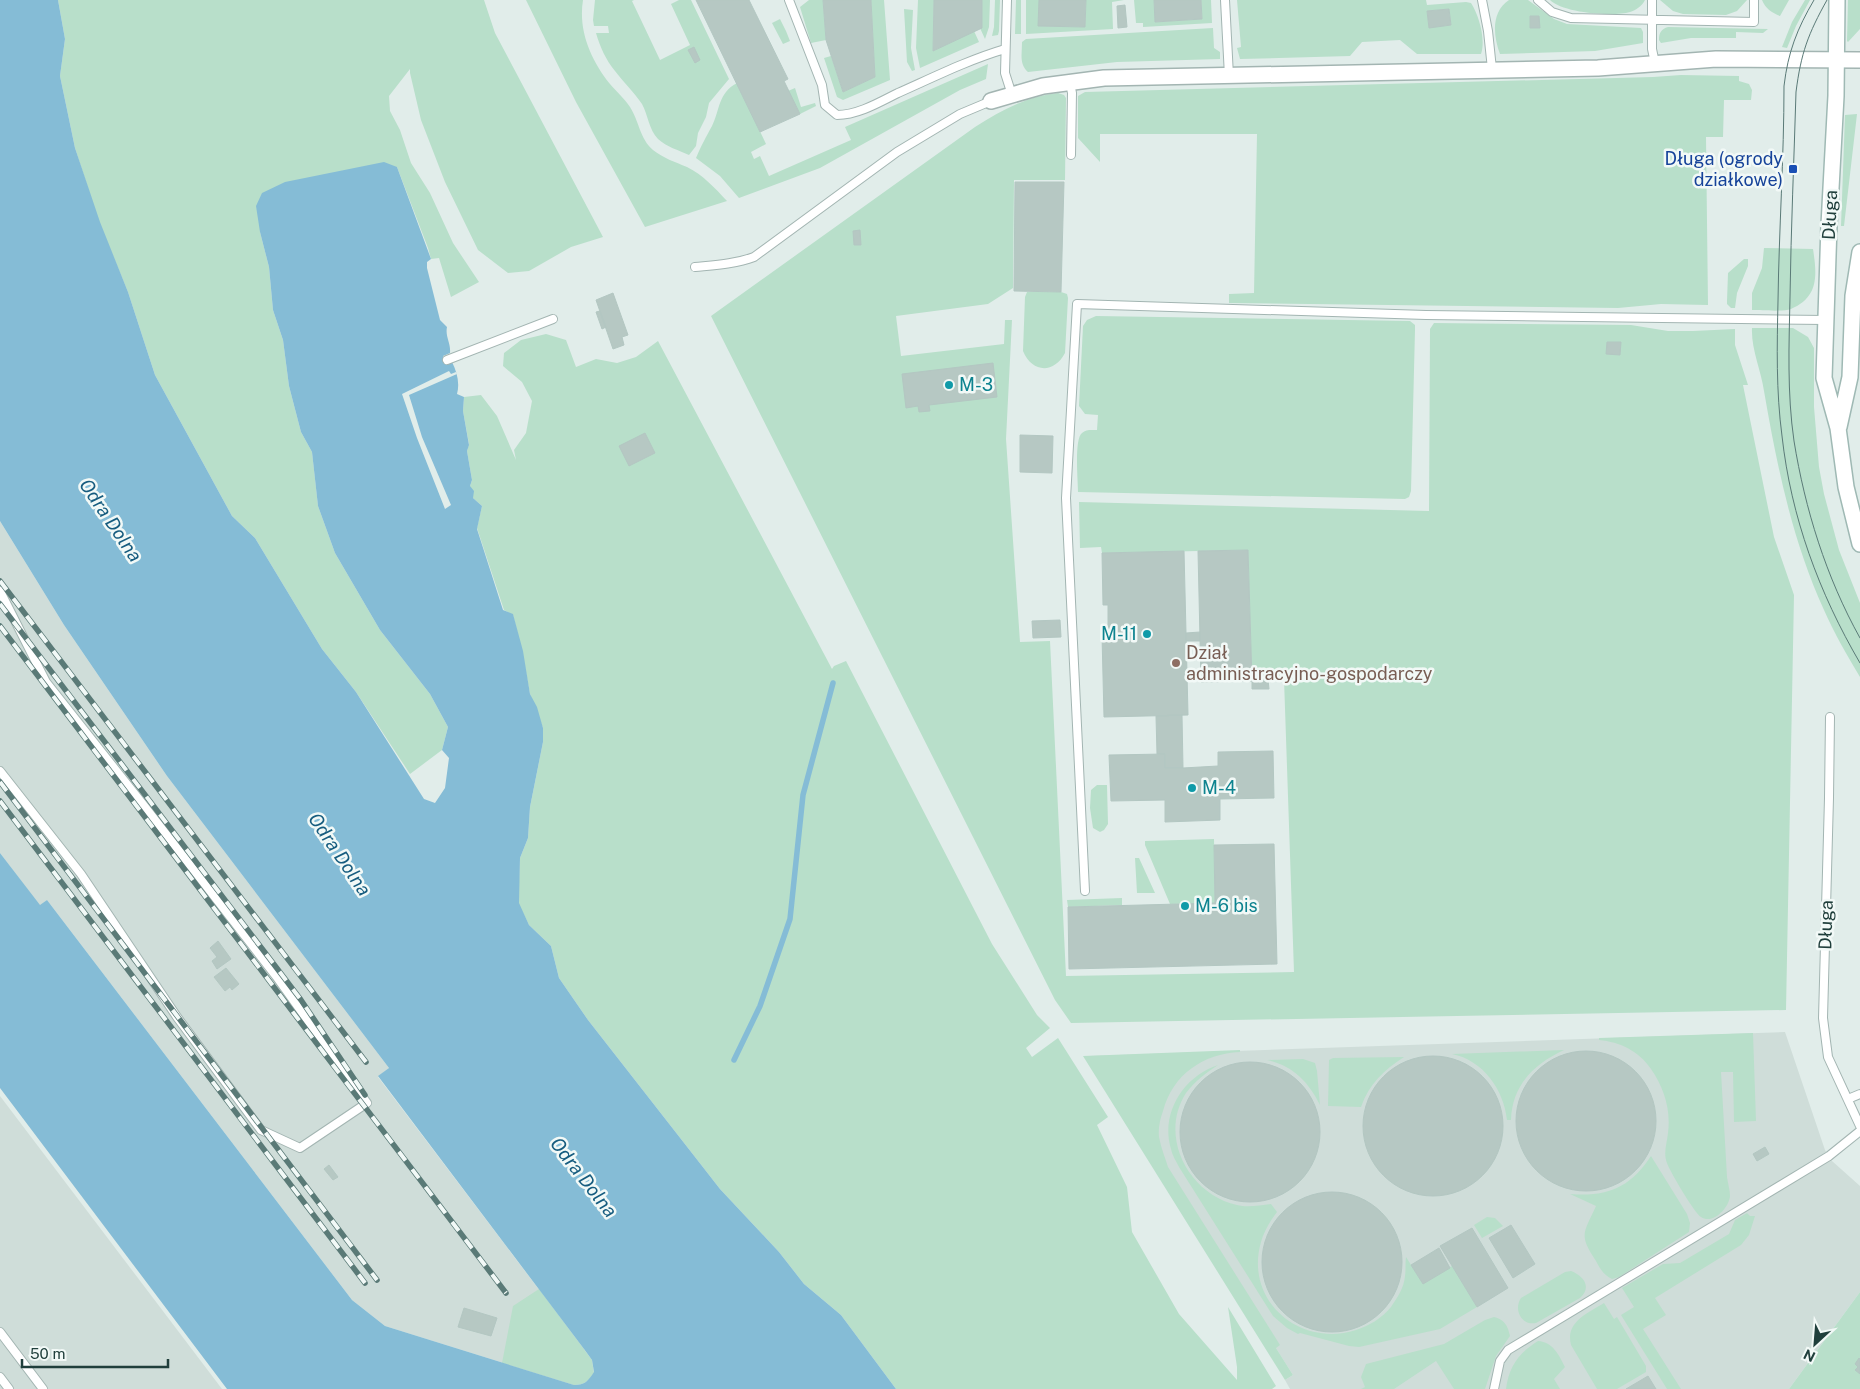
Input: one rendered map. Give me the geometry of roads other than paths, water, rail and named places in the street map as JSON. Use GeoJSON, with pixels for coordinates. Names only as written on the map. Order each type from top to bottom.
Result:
{"type":"FeatureCollection","features":[{"type":"Feature","properties":{"kind":"street","name":"Długa"},"geometry":{"type":"LineString","coordinates":[[1837,0],[1836,96],[1824,378],[1838,428],[1846,487],[1860,543]]}},
{"type":"Feature","properties":{"kind":"street"},"geometry":{"type":"LineString","coordinates":[[991,101],[1043,86],[1104,78],[1598,68],[1716,59],[1860,60]]}},
{"type":"Feature","properties":{"kind":"street","name":"Długa"},"geometry":{"type":"LineString","coordinates":[[1838,428],[1850,378],[1853,296],[1860,252]]}},
{"type":"Feature","properties":{"kind":"lane"},"geometry":{"type":"LineString","coordinates":[[790,0],[822,85],[826,105],[837,115],[846,115],[862,109],[978,57],[1005,49]]}},
{"type":"Feature","properties":{"kind":"lane"},"geometry":{"type":"LineString","coordinates":[[1007,0],[1005,73],[1012,95]]}},
{"type":"Feature","properties":{"kind":"lane"},"geometry":{"type":"LineString","coordinates":[[1225,0],[1229,76]]}},
{"type":"Feature","properties":{"kind":"lane"},"geometry":{"type":"LineString","coordinates":[[1482,0],[1492,69]]}},
{"type":"Feature","properties":{"kind":"lane"},"geometry":{"type":"LineString","coordinates":[[1538,0],[1552,12],[1571,18],[1754,22],[1754,0]]}},
{"type":"Feature","properties":{"kind":"lane"},"geometry":{"type":"LineString","coordinates":[[1652,0],[1653,54],[1655,63]]}},
{"type":"Feature","properties":{"kind":"lane"},"geometry":{"type":"LineString","coordinates":[[1070,83],[1072,93],[1072,155]]}},
{"type":"Feature","properties":{"kind":"lane"},"geometry":{"type":"LineString","coordinates":[[695,267],[722,265],[754,257],[897,152],[960,114],[991,101]]}},
{"type":"Feature","properties":{"kind":"lane"},"geometry":{"type":"LineString","coordinates":[[1085,891],[1066,498],[1076,303],[1426,314],[1826,320]]}},
{"type":"Feature","properties":{"kind":"lane"},"geometry":{"type":"LineString","coordinates":[[447,360],[553,319]]}},
{"type":"Feature","properties":{"kind":"lane"},"geometry":{"type":"LineString","coordinates":[[0,591],[46,682],[270,968],[366,1103],[300,1148],[261,1130],[177,1017],[81,874],[0,771]]}},
{"type":"Feature","properties":{"kind":"lane","name":"Długa"},"geometry":{"type":"LineString","coordinates":[[1830,717],[1823,1018],[1828,1057],[1860,1126]]}},
{"type":"Feature","properties":{"kind":"lane"},"geometry":{"type":"LineString","coordinates":[[1848,1099],[1860,1094]]}},
{"type":"Feature","properties":{"kind":"lane"},"geometry":{"type":"LineString","coordinates":[[1494,1389],[1500,1361],[1508,1350],[1821,1161],[1860,1131]]}},
{"type":"Feature","properties":{"kind":"lane"},"geometry":{"type":"LineString","coordinates":[[0,1332],[43,1389]]}},
{"type":"Feature","properties":{"kind":"lane"},"geometry":{"type":"LineString","coordinates":[[0,1377],[9,1389]]}},
{"type":"Feature","properties":{"kind":"water","name":"Odra Dolna"},"geometry":{"type":"Polygon","coordinates":[[[0,0],[58,0],[65,39],[60,76],[75,148],[100,222],[128,292],[155,375],[232,516],[255,538],[322,649],[356,692],[424,799],[435,803],[445,788],[449,758],[442,750],[448,727],[430,694],[380,630],[335,553],[318,506],[312,452],[301,432],[289,386],[283,340],[273,310],[269,267],[260,232],[256,206],[262,193],[285,182],[384,162],[397,167],[431,259],[427,262],[427,268],[440,320],[447,327],[450,346],[450,353],[443,356],[447,364],[452,362],[458,378],[457,394],[464,397],[463,411],[469,445],[467,451],[472,480],[470,486],[474,491],[473,498],[482,506],[477,529],[503,610],[513,614],[523,651],[530,694],[537,707],[543,728],[543,742],[530,807],[528,838],[520,858],[519,903],[529,925],[551,946],[559,978],[588,1020],[720,1189],[779,1252],[804,1284],[841,1315],[896,1389],[227,1389],[0,1088],[0,853],[40,905],[47,900],[352,1300],[385,1326],[574,1385],[586,1382],[594,1372],[592,1360],[584,1349],[378,1076],[389,1068],[167,776],[64,625],[0,521],[0,0]]]}},
{"type":"Feature","properties":{"kind":"waterway"},"geometry":{"type":"LineString","coordinates":[[734,1060],[760,1006],[790,919],[803,795],[833,683]]}},
{"type":"Feature","properties":{"kind":"tram line"},"geometry":{"type":"LineString","coordinates":[[1814,0],[1794,41],[1784,86],[1777,368],[1779,402],[1786,466],[1800,525],[1820,582],[1860,663]]}},
{"type":"Feature","properties":{"kind":"tram line"},"geometry":{"type":"LineString","coordinates":[[1827,0],[1806,44],[1796,92],[1789,333],[1790,405],[1794,441],[1804,492],[1818,542],[1837,591],[1860,638]]}},
{"type":"Feature","properties":{"kind":"railway"},"geometry":{"type":"LineString","coordinates":[[0,581],[366,1062]]}},
{"type":"Feature","properties":{"kind":"railway"},"geometry":{"type":"LineString","coordinates":[[0,604],[301,1000],[365,1095]]}},
{"type":"Feature","properties":{"kind":"railway"},"geometry":{"type":"LineString","coordinates":[[0,626],[506,1293]]}},
{"type":"Feature","properties":{"kind":"railway"},"geometry":{"type":"LineString","coordinates":[[0,782],[377,1280]]}},
{"type":"Feature","properties":{"kind":"railway"},"geometry":{"type":"LineString","coordinates":[[0,801],[365,1283]]}},
{"type":"Feature","properties":{"kind":"place","name":"Długa (ogrody działkowe)"},"geometry":{"type":"Point","coordinates":[1793,169]}},
{"type":"Feature","properties":{"kind":"place","name":"M-3"},"geometry":{"type":"Point","coordinates":[949,385]}},
{"type":"Feature","properties":{"kind":"place","name":"M-11"},"geometry":{"type":"Point","coordinates":[1147,634]}},
{"type":"Feature","properties":{"kind":"place","name":"Dział administracyjno-gospodarczy"},"geometry":{"type":"Point","coordinates":[1176,663]}},
{"type":"Feature","properties":{"kind":"place","name":"M-4"},"geometry":{"type":"Point","coordinates":[1192,788]}},
{"type":"Feature","properties":{"kind":"place","name":"M-6 bis"},"geometry":{"type":"Point","coordinates":[1185,906]}}]}
